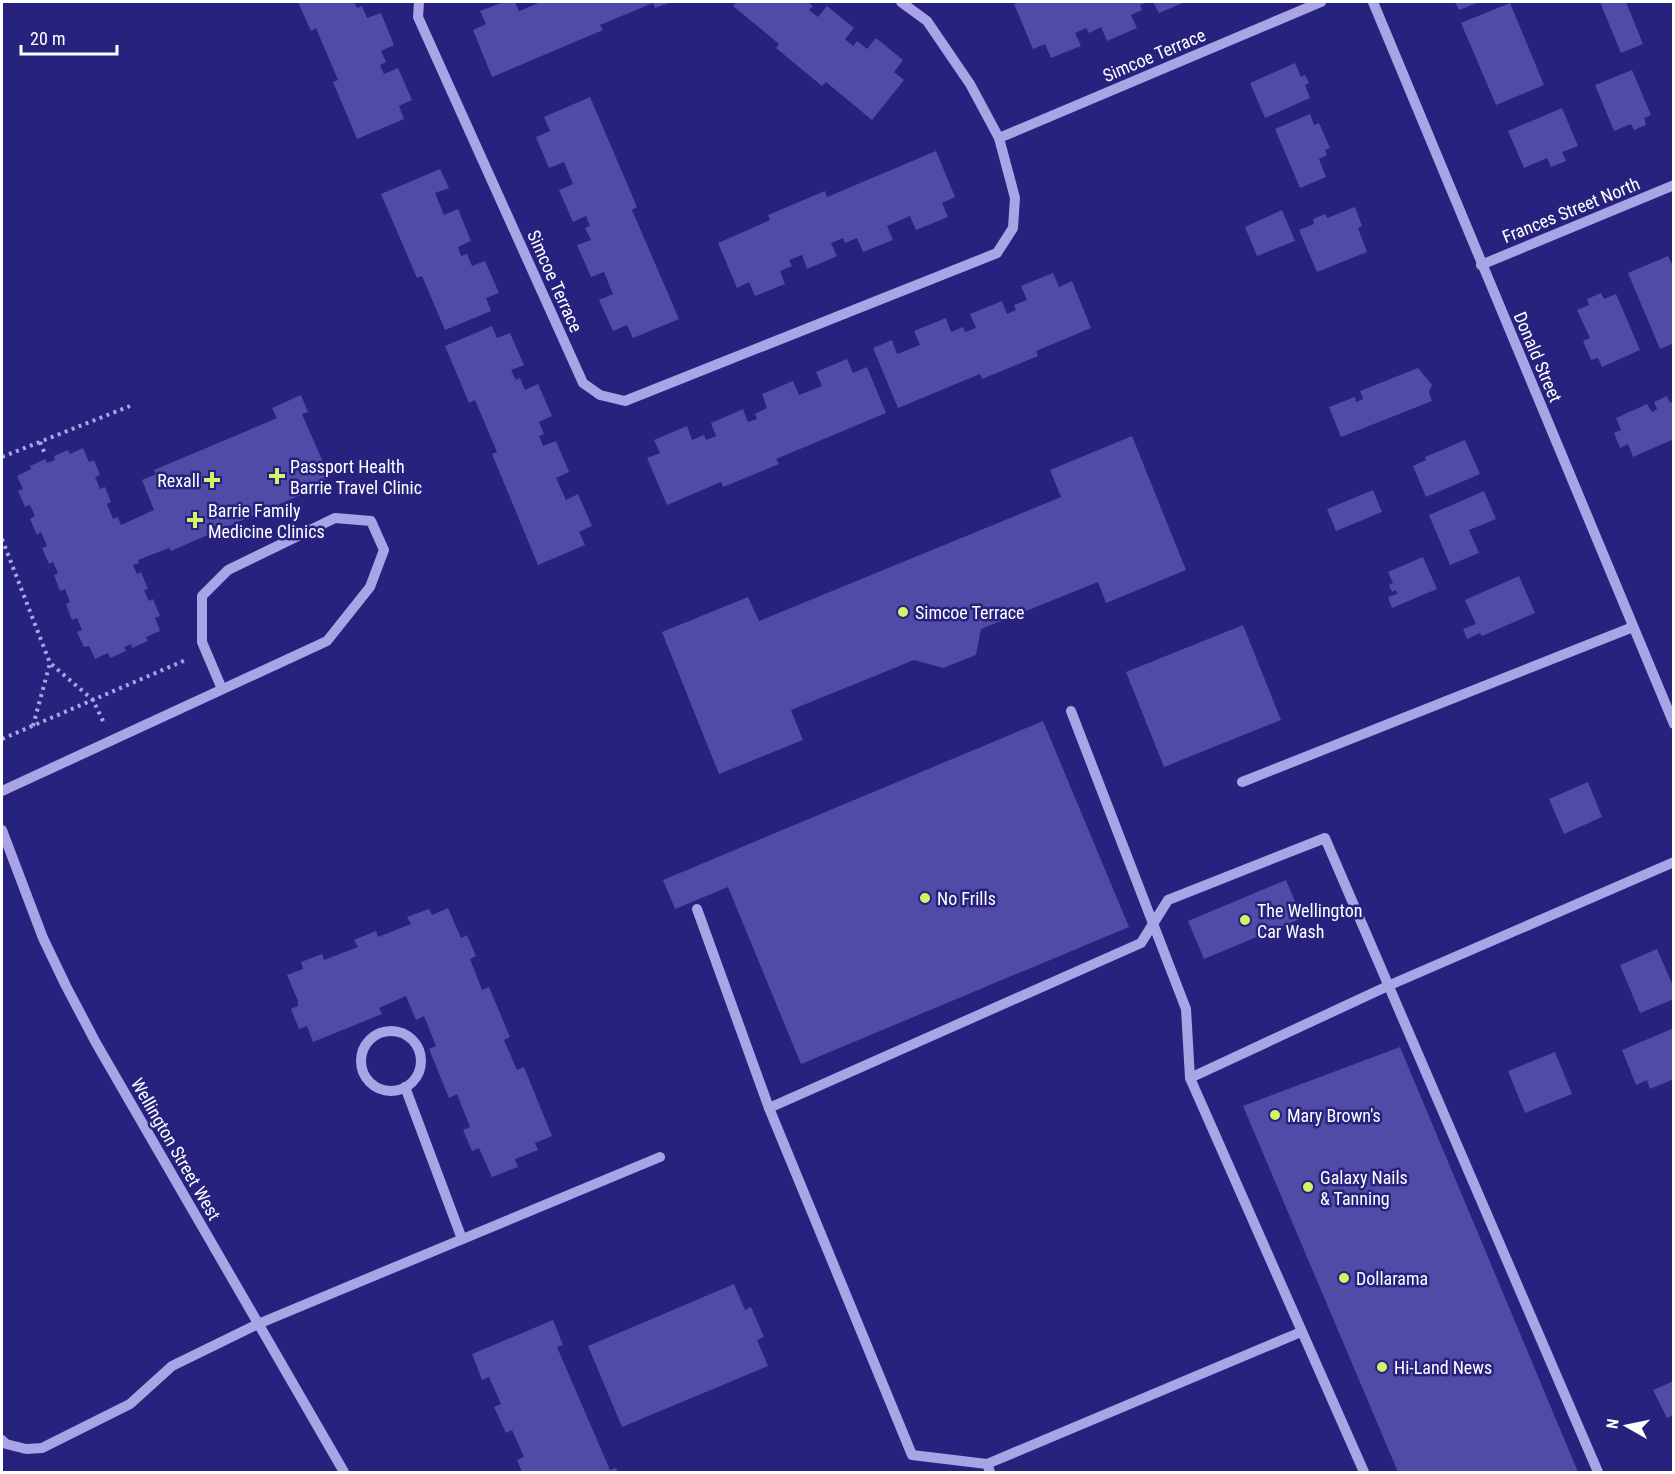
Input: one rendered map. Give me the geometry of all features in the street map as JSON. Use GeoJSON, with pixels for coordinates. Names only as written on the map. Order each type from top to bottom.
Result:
{"type":"FeatureCollection","features":[{"type":"Feature","properties":{"kind":"street","name":"Simcoe Terrace"},"geometry":{"type":"LineString","coordinates":[[419,2],[418,17],[582,383],[600,395],[625,400],[997,253],[1013,228],[1015,198],[999,138],[970,84],[927,21],[902,2]]}},
{"type":"Feature","properties":{"kind":"street","name":"Simcoe Terrace"},"geometry":{"type":"LineString","coordinates":[[999,138],[1321,2]]}},
{"type":"Feature","properties":{"kind":"street","name":"Donald Street"},"geometry":{"type":"LineString","coordinates":[[1373,2],[1674,724]]}},
{"type":"Feature","properties":{"kind":"street","name":"Frances Street North"},"geometry":{"type":"LineString","coordinates":[[1481,265],[1674,185]]}},
{"type":"Feature","properties":{"kind":"street"},"geometry":{"type":"LineString","coordinates":[[2,790],[327,641],[370,587],[384,550],[371,521],[335,518],[228,570],[202,596],[202,642],[222,689]]}},
{"type":"Feature","properties":{"kind":"street"},"geometry":{"type":"LineString","coordinates":[[1242,782],[1633,627]]}},
{"type":"Feature","properties":{"kind":"street"},"geometry":{"type":"LineString","coordinates":[[1071,711],[1186,1009],[1190,1078],[1364,1473]]}},
{"type":"Feature","properties":{"kind":"street","name":"Wellington Street West"},"geometry":{"type":"LineString","coordinates":[[2,830],[44,938],[66,987],[344,1473]]}},
{"type":"Feature","properties":{"kind":"street"},"geometry":{"type":"LineString","coordinates":[[769,1108],[1142,943],[1168,900],[1325,838],[1598,1473]]}},
{"type":"Feature","properties":{"kind":"street"},"geometry":{"type":"LineString","coordinates":[[1190,1078],[1390,985],[1674,862]]}},
{"type":"Feature","properties":{"kind":"street"},"geometry":{"type":"LineString","coordinates":[[697,909],[769,1108],[912,1455],[989,1468],[1301,1332]]}},
{"type":"Feature","properties":{"kind":"street"},"geometry":{"type":"LineString","coordinates":[[384,1031],[403,1033],[417,1046],[421,1064],[418,1074],[405,1087],[397,1091],[386,1091],[376,1087],[363,1072],[362,1052],[375,1035],[384,1031]]}},
{"type":"Feature","properties":{"kind":"street"},"geometry":{"type":"LineString","coordinates":[[405,1087],[462,1239]]}},
{"type":"Feature","properties":{"kind":"street"},"geometry":{"type":"LineString","coordinates":[[2,1440],[6,1444],[26,1449],[42,1448],[130,1404],[172,1366],[258,1324],[660,1157]]}},
{"type":"Feature","properties":{"kind":"path"},"geometry":{"type":"LineString","coordinates":[[2,458],[130,406]]}},
{"type":"Feature","properties":{"kind":"path"},"geometry":{"type":"LineString","coordinates":[[40,442],[45,454]]}},
{"type":"Feature","properties":{"kind":"path"},"geometry":{"type":"LineString","coordinates":[[2,539],[50,663],[93,700],[111,740]]}},
{"type":"Feature","properties":{"kind":"path"},"geometry":{"type":"LineString","coordinates":[[2,740],[206,651]]}},
{"type":"Feature","properties":{"kind":"path"},"geometry":{"type":"LineString","coordinates":[[33,726],[50,663]]}},
{"type":"Feature","properties":{"kind":"building"},"geometry":{"type":"Polygon","coordinates":[[[298,2],[354,2],[357,8],[362,6],[367,18],[381,13],[394,45],[381,51],[386,62],[380,65],[384,74],[398,68],[412,100],[399,106],[404,119],[357,139],[333,82],[338,80],[316,28],[311,31],[298,2]]]}},
{"type":"Feature","properties":{"kind":"building"},"geometry":{"type":"Polygon","coordinates":[[[504,2],[515,2],[519,11],[541,2],[672,2],[655,8],[653,3],[600,25],[603,30],[492,77],[473,30],[486,24],[480,11],[504,2]]]}},
{"type":"Feature","properties":{"kind":"building"},"geometry":{"type":"Polygon","coordinates":[[[737,2],[808,2],[813,6],[809,10],[818,17],[827,6],[854,28],[845,39],[853,46],[857,41],[867,49],[876,38],[903,60],[894,72],[904,80],[872,120],[826,82],[822,86],[776,48],[779,44],[733,6],[737,2]]]}},
{"type":"Feature","properties":{"kind":"building"},"geometry":{"type":"Polygon","coordinates":[[[1020,2],[1148,2],[1140,5],[1142,10],[1131,15],[1137,28],[1107,41],[1101,27],[1089,33],[1086,28],[1075,33],[1081,46],[1051,58],[1045,44],[1033,49],[1014,4],[1020,2]]]}},
{"type":"Feature","properties":{"kind":"building"},"geometry":{"type":"Polygon","coordinates":[[[1153,2],[1185,2],[1159,13],[1153,2]]]}},
{"type":"Feature","properties":{"kind":"building"},"geometry":{"type":"Polygon","coordinates":[[[1455,2],[1480,2],[1459,10],[1455,2]]]}},
{"type":"Feature","properties":{"kind":"building"},"geometry":{"type":"Polygon","coordinates":[[[1600,2],[1626,2],[1643,44],[1621,53],[1600,2]]]}},
{"type":"Feature","properties":{"kind":"building"},"geometry":{"type":"Polygon","coordinates":[[[1510,3],[1544,85],[1496,105],[1461,23],[1510,3]]]}},
{"type":"Feature","properties":{"kind":"building"},"geometry":{"type":"Polygon","coordinates":[[[1295,63],[1301,77],[1305,75],[1309,83],[1305,85],[1310,98],[1265,118],[1250,83],[1295,63]]]}},
{"type":"Feature","properties":{"kind":"building"},"geometry":{"type":"Polygon","coordinates":[[[1632,70],[1651,115],[1644,118],[1646,125],[1634,130],[1631,124],[1614,131],[1595,85],[1632,70]]]}},
{"type":"Feature","properties":{"kind":"building"},"geometry":{"type":"Polygon","coordinates":[[[590,97],[637,207],[632,210],[679,319],[633,338],[627,325],[613,331],[599,300],[613,294],[604,272],[591,277],[577,245],[591,240],[585,228],[590,226],[586,216],[573,222],[559,190],[573,184],[564,162],[549,168],[536,137],[550,131],[544,117],[590,97]]]}},
{"type":"Feature","properties":{"kind":"building"},"geometry":{"type":"Polygon","coordinates":[[[1562,108],[1578,146],[1562,152],[1566,161],[1551,167],[1547,158],[1524,168],[1508,131],[1562,108]]]}},
{"type":"Feature","properties":{"kind":"building"},"geometry":{"type":"Polygon","coordinates":[[[1310,114],[1314,125],[1319,123],[1330,148],[1325,150],[1327,155],[1319,159],[1326,177],[1300,188],[1275,129],[1310,114]]]}},
{"type":"Feature","properties":{"kind":"building"},"geometry":{"type":"Polygon","coordinates":[[[936,151],[955,197],[942,203],[948,217],[916,230],[910,216],[887,226],[893,240],[863,252],[857,238],[845,243],[843,238],[831,243],[837,256],[807,269],[802,255],[789,260],[792,266],[780,271],[785,284],[755,296],[749,282],[737,288],[718,243],[770,220],[768,215],[825,191],[827,197],[936,151]]]}},
{"type":"Feature","properties":{"kind":"building"},"geometry":{"type":"Polygon","coordinates":[[[440,169],[449,188],[435,193],[444,215],[458,209],[471,241],[458,247],[461,256],[467,254],[472,266],[485,261],[499,293],[486,298],[491,311],[445,330],[422,276],[417,278],[381,194],[440,169]]]}},
{"type":"Feature","properties":{"kind":"building"},"geometry":{"type":"Polygon","coordinates":[[[1355,207],[1362,226],[1358,228],[1367,252],[1317,272],[1299,230],[1314,224],[1313,219],[1325,214],[1327,218],[1355,207]]]}},
{"type":"Feature","properties":{"kind":"building"},"geometry":{"type":"Polygon","coordinates":[[[1282,210],[1295,241],[1257,256],[1245,227],[1282,210]]]}},
{"type":"Feature","properties":{"kind":"building"},"geometry":{"type":"Polygon","coordinates":[[[1668,256],[1674,268],[1674,343],[1660,349],[1628,273],[1668,256]]]}},
{"type":"Feature","properties":{"kind":"building"},"geometry":{"type":"Polygon","coordinates":[[[1053,273],[1059,287],[1072,281],[1091,328],[1036,351],[1038,356],[982,379],[980,374],[898,408],[873,348],[892,340],[897,354],[920,345],[914,331],[946,318],[951,332],[963,327],[965,332],[976,328],[970,314],[1002,301],[1007,314],[1016,310],[1014,305],[1027,300],[1021,286],[1053,273]]]}},
{"type":"Feature","properties":{"kind":"building"},"geometry":{"type":"Polygon","coordinates":[[[1601,293],[1604,299],[1616,294],[1640,350],[1602,367],[1598,358],[1591,360],[1583,341],[1590,338],[1577,310],[1589,305],[1587,299],[1601,293]]]}},
{"type":"Feature","properties":{"kind":"building"},"geometry":{"type":"Polygon","coordinates":[[[492,326],[497,338],[510,333],[524,365],[511,370],[516,380],[520,378],[525,390],[538,384],[552,416],[539,422],[544,434],[539,436],[543,446],[556,441],[569,472],[556,478],[566,500],[578,494],[592,526],[579,532],[585,545],[538,565],[492,454],[497,452],[475,400],[469,403],[445,346],[492,326]]]}},
{"type":"Feature","properties":{"kind":"building"},"geometry":{"type":"Polygon","coordinates":[[[847,359],[853,373],[867,367],[886,413],[776,459],[779,464],[723,487],[721,482],[667,505],[647,458],[660,453],[654,440],[687,426],[692,440],[704,435],[706,440],[716,436],[711,423],[743,409],[748,422],[757,419],[755,414],[767,408],[762,394],[793,381],[799,395],[822,386],[816,372],[847,359]]]}},
{"type":"Feature","properties":{"kind":"building"},"geometry":{"type":"Polygon","coordinates":[[[1418,368],[1432,385],[1429,392],[1432,401],[1341,437],[1329,407],[1355,397],[1356,402],[1363,399],[1360,391],[1418,368]]]}},
{"type":"Feature","properties":{"kind":"building"},"geometry":{"type":"Polygon","coordinates":[[[301,395],[308,412],[302,414],[330,478],[308,487],[310,491],[171,551],[169,548],[138,560],[139,563],[133,565],[137,574],[141,572],[148,589],[144,590],[149,601],[153,599],[160,616],[155,618],[160,631],[146,637],[148,641],[132,648],[131,644],[124,647],[126,651],[110,658],[108,653],[95,659],[89,646],[84,647],[77,632],[82,630],[77,618],[72,620],[66,604],[70,602],[65,589],[60,591],[54,575],[58,573],[53,562],[49,564],[42,548],[47,546],[41,532],[37,535],[30,519],[35,516],[30,505],[25,507],[18,491],[23,489],[17,476],[31,469],[30,466],[45,459],[47,463],[55,460],[54,456],[68,450],[70,454],[83,448],[89,462],[94,460],[100,475],[95,477],[100,489],[105,487],[111,502],[107,504],[113,519],[118,517],[121,525],[154,510],[142,480],[156,474],[154,470],[277,418],[272,408],[301,395]]]}},
{"type":"Feature","properties":{"kind":"building"},"geometry":{"type":"Polygon","coordinates":[[[1667,396],[1670,403],[1674,401],[1674,439],[1633,457],[1628,444],[1620,448],[1614,433],[1621,430],[1616,418],[1647,404],[1652,412],[1657,409],[1654,402],[1667,396]]]}},
{"type":"Feature","properties":{"kind":"building","name":"Simcoe Terrace"},"geometry":{"type":"Polygon","coordinates":[[[1132,436],[1186,570],[1106,603],[1098,582],[981,629],[976,655],[943,668],[914,660],[791,710],[803,740],[719,774],[662,632],[748,597],[759,621],[1061,497],[1050,470],[1132,436]]]}},
{"type":"Feature","properties":{"kind":"building"},"geometry":{"type":"Polygon","coordinates":[[[1465,440],[1480,474],[1426,497],[1413,466],[1426,460],[1425,457],[1465,440]]]}},
{"type":"Feature","properties":{"kind":"building"},"geometry":{"type":"Polygon","coordinates":[[[1373,490],[1382,512],[1336,531],[1327,509],[1373,490]]]}},
{"type":"Feature","properties":{"kind":"building"},"geometry":{"type":"Polygon","coordinates":[[[1484,491],[1496,519],[1469,530],[1479,553],[1450,565],[1429,515],[1484,491]]]}},
{"type":"Feature","properties":{"kind":"building"},"geometry":{"type":"Polygon","coordinates":[[[1423,557],[1437,589],[1392,608],[1388,597],[1397,594],[1396,590],[1392,592],[1389,585],[1393,583],[1388,572],[1423,557]]]}},
{"type":"Feature","properties":{"kind":"building"},"geometry":{"type":"Polygon","coordinates":[[[1519,576],[1535,613],[1482,636],[1480,633],[1467,639],[1463,629],[1476,624],[1465,600],[1519,576]]]}},
{"type":"Feature","properties":{"kind":"building"},"geometry":{"type":"Polygon","coordinates":[[[1243,625],[1281,720],[1164,767],[1126,672],[1243,625]]]}},
{"type":"Feature","properties":{"kind":"building","name":"No Frills"},"geometry":{"type":"Polygon","coordinates":[[[1043,721],[1129,927],[801,1064],[728,887],[675,909],[663,880],[1043,721]]]}},
{"type":"Feature","properties":{"kind":"building"},"geometry":{"type":"Polygon","coordinates":[[[1588,782],[1602,817],[1564,834],[1549,799],[1588,782]]]}},
{"type":"Feature","properties":{"kind":"building","name":"The Wellington Car Wash"},"geometry":{"type":"Polygon","coordinates":[[[1286,880],[1302,918],[1204,959],[1188,921],[1286,880]]]}},
{"type":"Feature","properties":{"kind":"building"},"geometry":{"type":"Polygon","coordinates":[[[448,908],[461,938],[467,935],[476,956],[470,959],[482,990],[489,987],[510,1037],[504,1040],[517,1070],[524,1067],[552,1136],[535,1143],[538,1150],[515,1159],[518,1167],[492,1177],[479,1148],[472,1151],[463,1130],[470,1127],[457,1094],[449,1098],[429,1049],[436,1046],[424,1016],[416,1020],[406,996],[379,1008],[382,1014],[313,1042],[307,1026],[299,1029],[291,1009],[298,1006],[298,1001],[287,975],[303,969],[301,962],[322,954],[324,960],[358,947],[354,940],[376,931],[378,937],[411,924],[407,917],[429,909],[432,915],[448,908]]]}},
{"type":"Feature","properties":{"kind":"building"},"geometry":{"type":"Polygon","coordinates":[[[1657,949],[1674,988],[1674,999],[1640,1013],[1620,965],[1657,949]]]}},
{"type":"Feature","properties":{"kind":"building"},"geometry":{"type":"Polygon","coordinates":[[[1674,1028],[1674,1079],[1650,1089],[1647,1080],[1636,1085],[1622,1050],[1674,1028]]]}},
{"type":"Feature","properties":{"kind":"building"},"geometry":{"type":"Polygon","coordinates":[[[1400,1047],[1578,1472],[1398,1472],[1243,1106],[1400,1047]]]}},
{"type":"Feature","properties":{"kind":"building"},"geometry":{"type":"Polygon","coordinates":[[[1555,1052],[1572,1094],[1525,1113],[1508,1071],[1555,1052]]]}},
{"type":"Feature","properties":{"kind":"building"},"geometry":{"type":"Polygon","coordinates":[[[734,1284],[745,1310],[751,1307],[764,1337],[757,1340],[768,1366],[622,1427],[588,1346],[734,1284]]]}},
{"type":"Feature","properties":{"kind":"building"},"geometry":{"type":"Polygon","coordinates":[[[553,1320],[563,1345],[557,1347],[610,1470],[616,1468],[618,1472],[522,1472],[517,1460],[524,1457],[512,1430],[506,1433],[494,1407],[501,1404],[489,1377],[482,1380],[472,1354],[553,1320]]]}},
{"type":"Feature","properties":{"kind":"building"},"geometry":{"type":"Polygon","coordinates":[[[1674,1381],[1674,1415],[1667,1418],[1653,1390],[1674,1381]]]}},
{"type":"Feature","properties":{"kind":"place","name":"Passport Health Barrie Travel Clinic"},"geometry":{"type":"Point","coordinates":[277,476]}},
{"type":"Feature","properties":{"kind":"place","name":"Rexall"},"geometry":{"type":"Point","coordinates":[212,480]}},
{"type":"Feature","properties":{"kind":"place","name":"Barrie Family Medicine Clinics"},"geometry":{"type":"Point","coordinates":[195,520]}},
{"type":"Feature","properties":{"kind":"place","name":"Simcoe Terrace"},"geometry":{"type":"Point","coordinates":[903,612]}},
{"type":"Feature","properties":{"kind":"place","name":"No Frills"},"geometry":{"type":"Point","coordinates":[925,898]}},
{"type":"Feature","properties":{"kind":"place","name":"The Wellington Car Wash"},"geometry":{"type":"Point","coordinates":[1245,920]}},
{"type":"Feature","properties":{"kind":"place","name":"Mary Brown's"},"geometry":{"type":"Point","coordinates":[1275,1115]}},
{"type":"Feature","properties":{"kind":"place","name":"Galaxy Nails & Tanning"},"geometry":{"type":"Point","coordinates":[1308,1187]}},
{"type":"Feature","properties":{"kind":"place","name":"Dollarama"},"geometry":{"type":"Point","coordinates":[1344,1278]}},
{"type":"Feature","properties":{"kind":"place","name":"Hi-Land News"},"geometry":{"type":"Point","coordinates":[1382,1367]}}]}
